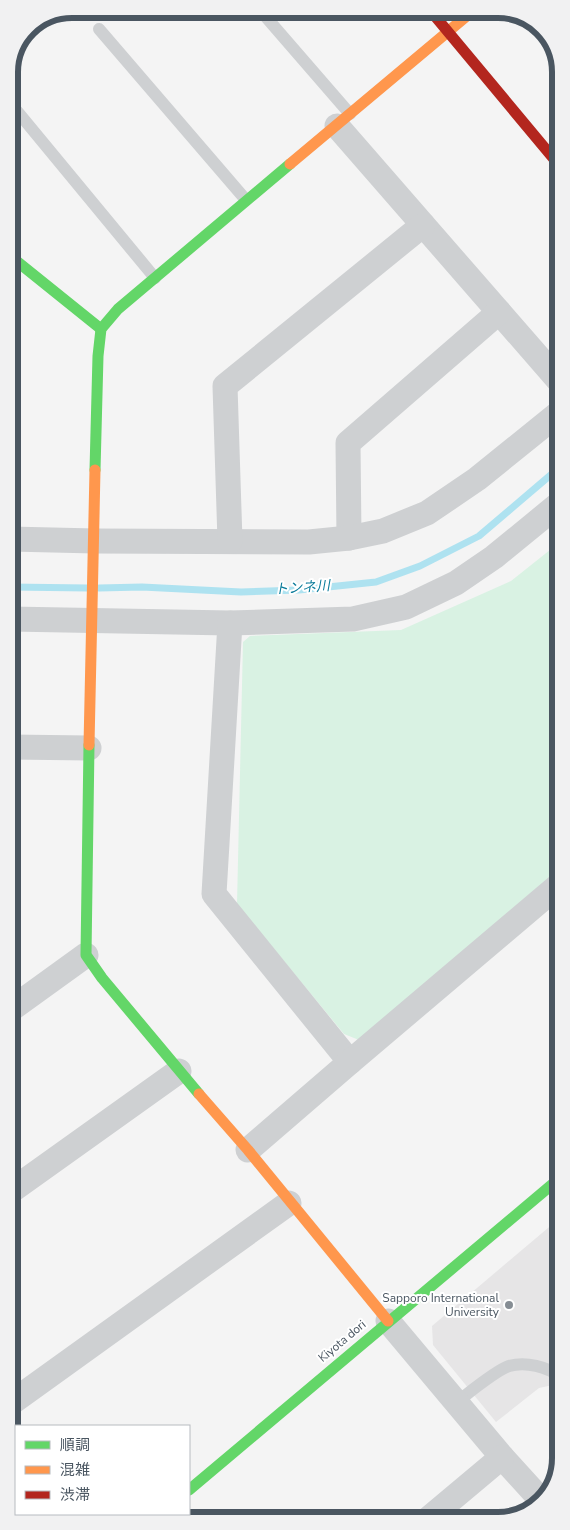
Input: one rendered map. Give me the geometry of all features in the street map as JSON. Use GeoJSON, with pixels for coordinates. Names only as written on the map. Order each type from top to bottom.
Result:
{"type":"FeatureCollection","features":[{"type":"Feature","properties":{"kind":"street"},"geometry":{"type":"LineString","coordinates":[[437,18],[552,156]]}},
{"type":"Feature","properties":{"kind":"street"},"geometry":{"type":"LineString","coordinates":[[463,18],[118,309],[101,328],[98,356],[86,955],[102,978],[179,1071],[248,1150],[289,1202],[502,1457],[538,1496]]}},
{"type":"Feature","properties":{"kind":"street"},"geometry":{"type":"LineString","coordinates":[[343,120],[423,225],[552,373]]}},
{"type":"Feature","properties":{"kind":"street"},"geometry":{"type":"LineString","coordinates":[[230,541],[225,386],[423,225]]}},
{"type":"Feature","properties":{"kind":"street"},"geometry":{"type":"LineString","coordinates":[[18,262],[101,328]]}},
{"type":"Feature","properties":{"kind":"street"},"geometry":{"type":"LineString","coordinates":[[349,538],[348,443],[499,312]]}},
{"type":"Feature","properties":{"kind":"street"},"geometry":{"type":"LineString","coordinates":[[18,540],[94,553],[230,541],[309,542],[383,532],[427,513],[477,479],[552,418]]}},
{"type":"Feature","properties":{"kind":"street"},"geometry":{"type":"LineString","coordinates":[[18,618],[93,612],[230,623],[353,619],[406,607],[456,583],[494,557],[552,510]]}},
{"type":"Feature","properties":{"kind":"street"},"geometry":{"type":"LineString","coordinates":[[230,623],[214,894],[350,1062]]}},
{"type":"Feature","properties":{"kind":"street"},"geometry":{"type":"LineString","coordinates":[[18,747],[89,748]]}},
{"type":"Feature","properties":{"kind":"street"},"geometry":{"type":"LineString","coordinates":[[248,1150],[552,891]]}},
{"type":"Feature","properties":{"kind":"street"},"geometry":{"type":"LineString","coordinates":[[18,1004],[86,955]]}},
{"type":"Feature","properties":{"kind":"street"},"geometry":{"type":"LineString","coordinates":[[18,1185],[179,1071]]}},
{"type":"Feature","properties":{"kind":"street","name":"Kiyota dori"},"geometry":{"type":"LineString","coordinates":[[190,1489],[552,1184]]}},
{"type":"Feature","properties":{"kind":"street"},"geometry":{"type":"LineString","coordinates":[[18,1397],[289,1202]]}},
{"type":"Feature","properties":{"kind":"street"},"geometry":{"type":"LineString","coordinates":[[437,1512],[502,1457]]}},
{"type":"Feature","properties":{"kind":"lane"},"geometry":{"type":"LineString","coordinates":[[266,18],[343,120]]}},
{"type":"Feature","properties":{"kind":"lane"},"geometry":{"type":"LineString","coordinates":[[99,29],[246,200]]}},
{"type":"Feature","properties":{"kind":"lane"},"geometry":{"type":"LineString","coordinates":[[18,112],[155,278]]}},
{"type":"Feature","properties":{"kind":"lane"},"geometry":{"type":"LineString","coordinates":[[457,1402],[501,1370],[510,1366],[522,1364],[536,1365],[552,1372]]}},
{"type":"Feature","properties":{"kind":"shaded area","name":"Sapporo International University"},"geometry":{"type":"Polygon","coordinates":[[[552,1225],[552,1385],[539,1388],[496,1422],[433,1345],[432,1326],[552,1225]]]}},
{"type":"Feature","properties":{"kind":"green space"},"geometry":{"type":"Polygon","coordinates":[[[552,548],[552,875],[359,1040],[344,1034],[237,904],[243,642],[250,636],[401,630],[511,581],[552,548]]]}},
{"type":"Feature","properties":{"kind":"waterway","name":"トンネ川"},"geometry":{"type":"LineString","coordinates":[[99,588],[142,587],[241,592],[299,590],[376,582],[420,566],[479,536],[552,474]]}},
{"type":"Feature","properties":{"kind":"waterway","name":"トンネ川"},"geometry":{"type":"LineString","coordinates":[[18,587],[88,588]]}},
{"type":"Feature","properties":{"kind":"traffic: fast"},"geometry":{"type":"LineString","coordinates":[[95,470],[98,356],[101,329],[118,309],[290,164]]}},
{"type":"Feature","properties":{"kind":"traffic: fast"},"geometry":{"type":"LineString","coordinates":[[18,262],[101,329]]}},
{"type":"Feature","properties":{"kind":"traffic: fast"},"geometry":{"type":"LineString","coordinates":[[89,745],[86,955],[102,978],[199,1094]]}},
{"type":"Feature","properties":{"kind":"traffic: fast"},"geometry":{"type":"LineString","coordinates":[[190,1489],[552,1185]]}},
{"type":"Feature","properties":{"kind":"traffic: slow"},"geometry":{"type":"LineString","coordinates":[[290,164],[464,18]]}},
{"type":"Feature","properties":{"kind":"traffic: slow"},"geometry":{"type":"LineString","coordinates":[[89,745],[95,470]]}},
{"type":"Feature","properties":{"kind":"traffic: slow"},"geometry":{"type":"LineString","coordinates":[[199,1094],[248,1150],[388,1321]]}},
{"type":"Feature","properties":{"kind":"traffic: jam"},"geometry":{"type":"LineString","coordinates":[[436,18],[552,157]]}},
{"type":"Feature","properties":{"kind":"place","name":"Sapporo International University"},"geometry":{"type":"Point","coordinates":[509,1305]}}]}
